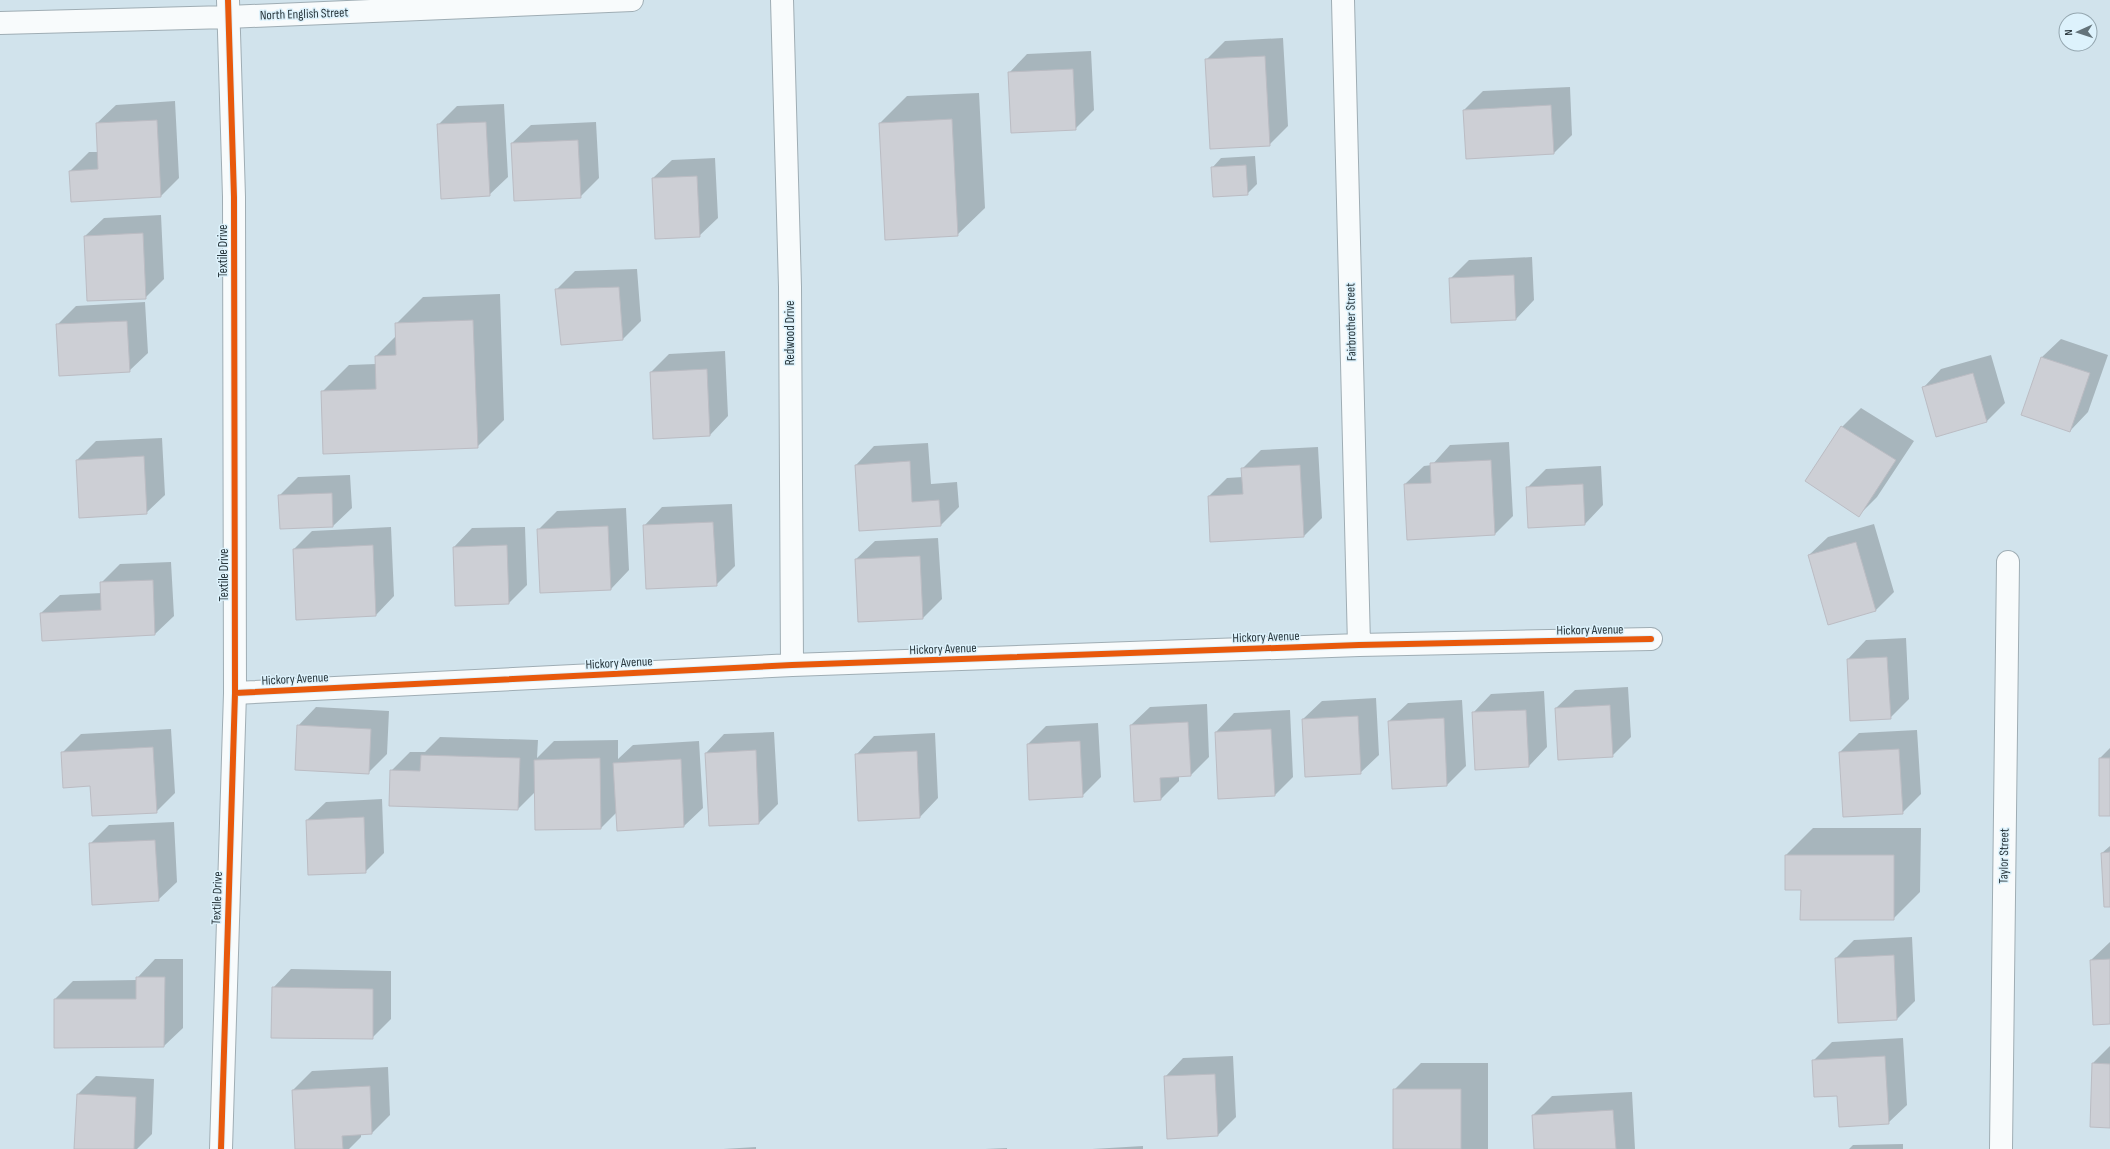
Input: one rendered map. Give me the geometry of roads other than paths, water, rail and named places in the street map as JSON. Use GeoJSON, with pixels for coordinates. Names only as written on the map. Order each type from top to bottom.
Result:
{"type":"FeatureCollection","features":[{"type":"Feature","properties":{"kind":"street","name":"North English Street"},"geometry":{"type":"LineString","coordinates":[[0,23],[228,8],[632,0]]}},
{"type":"Feature","properties":{"kind":"street","name":"Redwood Drive"},"geometry":{"type":"LineString","coordinates":[[782,0],[790,287],[792,665]]}},
{"type":"Feature","properties":{"kind":"street","name":"Fairbrother Street"},"geometry":{"type":"LineString","coordinates":[[1343,0],[1359,645]]}},
{"type":"Feature","properties":{"kind":"street","name":"Textile Drive"},"geometry":{"type":"LineString","coordinates":[[221,1149],[235,693],[234,197],[228,8]]}},
{"type":"Feature","properties":{"kind":"street","name":"Taylor Street"},"geometry":{"type":"LineString","coordinates":[[2001,1149],[2008,562]]}},
{"type":"Feature","properties":{"kind":"street","name":"Hickory Avenue"},"geometry":{"type":"LineString","coordinates":[[235,693],[792,665],[1359,645],[1652,639]]}}]}
